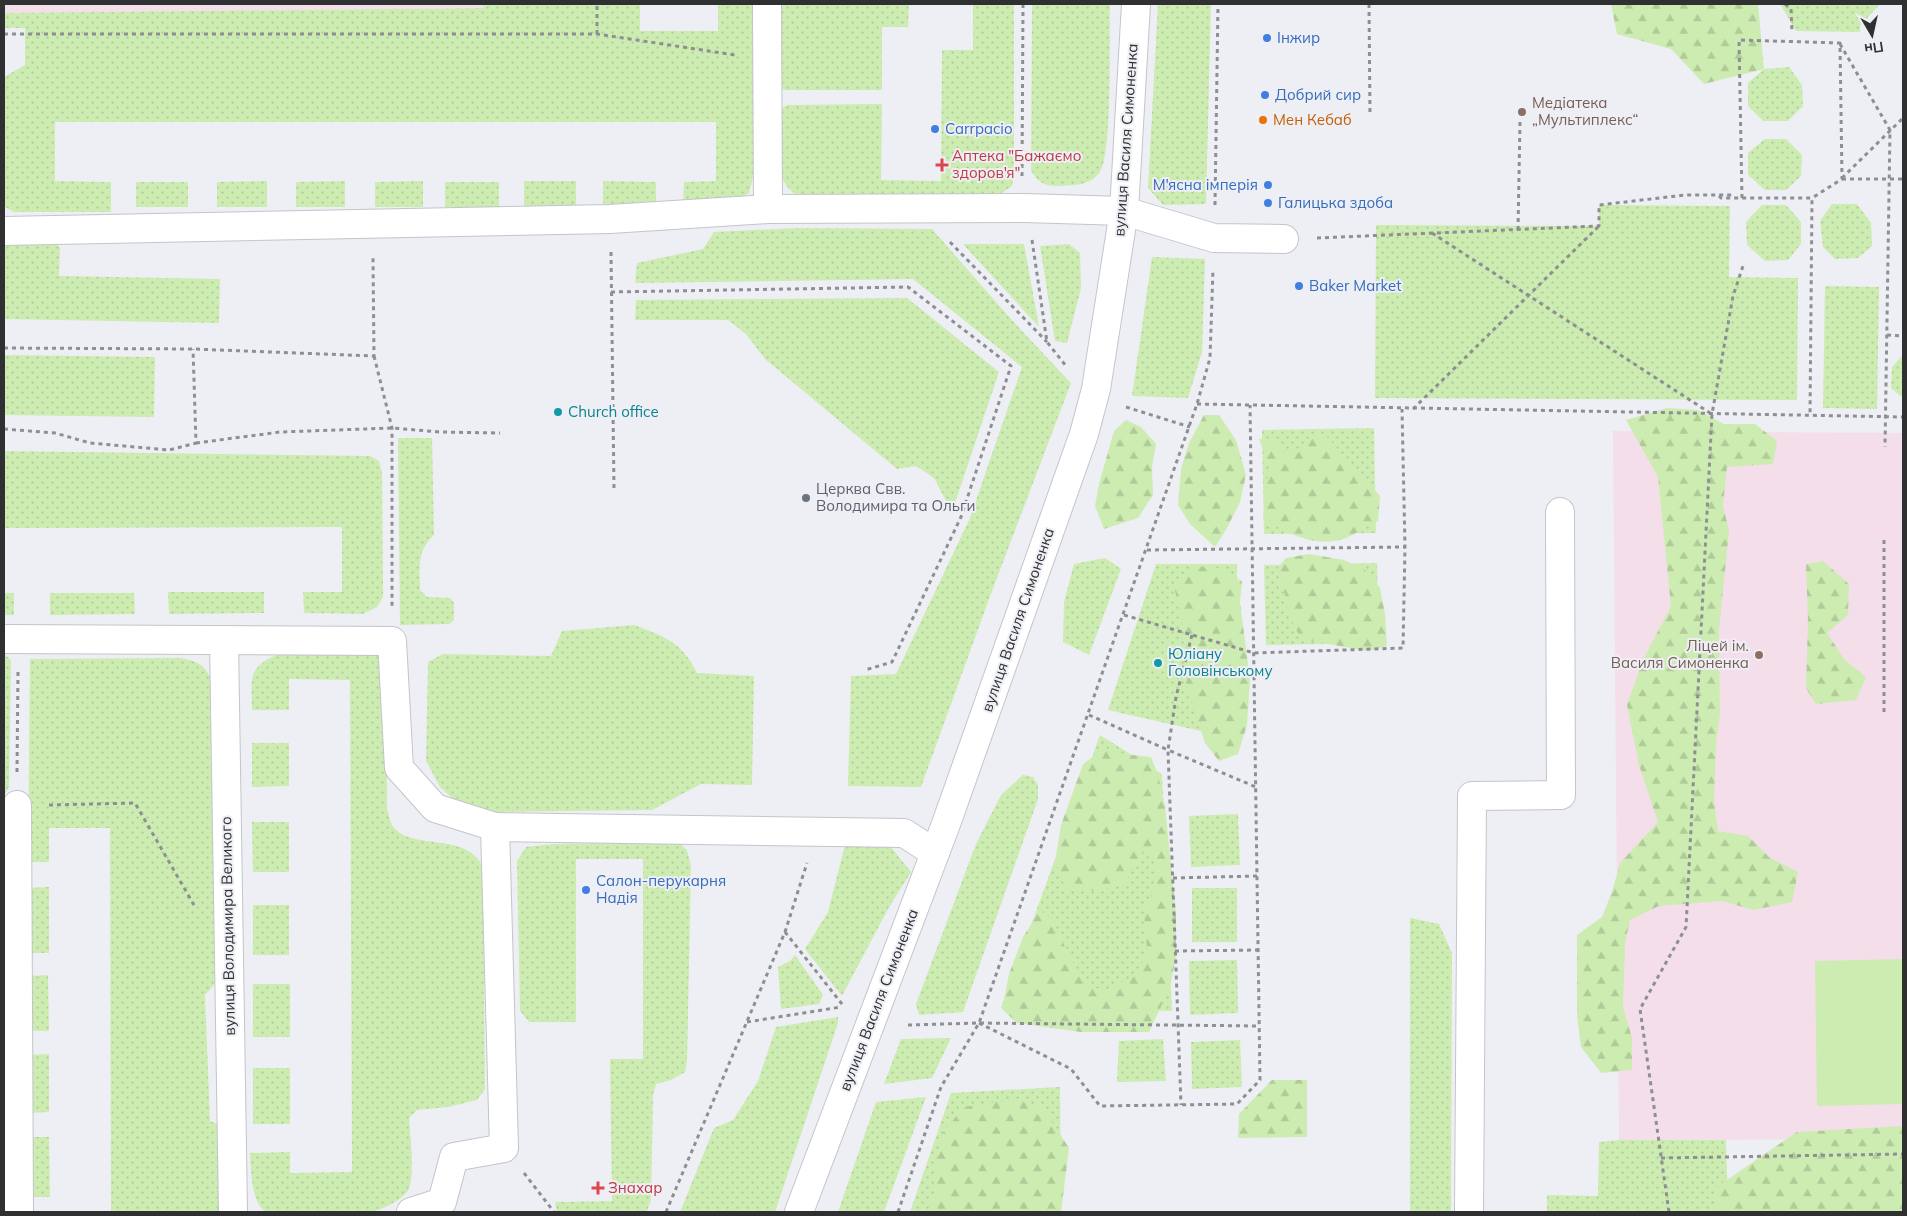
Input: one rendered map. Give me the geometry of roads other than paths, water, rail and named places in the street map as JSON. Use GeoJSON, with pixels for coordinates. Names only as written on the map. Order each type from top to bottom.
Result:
{"type":"FeatureCollection","features":[{"type":"Feature","properties":{"kind":"street"},"geometry":{"type":"LineString","coordinates":[[767,4],[768,209]]}},
{"type":"Feature","properties":{"kind":"street","name":"вулиця Василя Симоненка"},"geometry":{"type":"LineString","coordinates":[[799,1212],[935,853],[1084,434],[1096,390],[1124,211],[1136,4]]}},
{"type":"Feature","properties":{"kind":"street"},"geometry":{"type":"LineString","coordinates":[[4,231],[610,218],[768,209],[1024,208],[1124,211],[1214,238],[1284,239]]}},
{"type":"Feature","properties":{"kind":"street"},"geometry":{"type":"LineString","coordinates":[[1469,1212],[1472,796],[1561,795],[1560,512]]}},
{"type":"Feature","properties":{"kind":"street"},"geometry":{"type":"LineString","coordinates":[[11,639],[392,641],[399,768],[435,808],[495,827],[904,833],[935,853]]}},
{"type":"Feature","properties":{"kind":"street","name":"вулиця Володимира Великого"},"geometry":{"type":"LineString","coordinates":[[224,640],[233,1212]]}},
{"type":"Feature","properties":{"kind":"street"},"geometry":{"type":"LineString","coordinates":[[17,805],[19,1212]]}},
{"type":"Feature","properties":{"kind":"street"},"geometry":{"type":"LineString","coordinates":[[411,1212],[442,1202],[454,1157],[504,1148],[495,827]]}},
{"type":"Feature","properties":{"kind":"place","name":"Інжир"},"geometry":{"type":"Point","coordinates":[1267,38]}},
{"type":"Feature","properties":{"kind":"place","name":"Добрий сир"},"geometry":{"type":"Point","coordinates":[1265,95]}},
{"type":"Feature","properties":{"kind":"place","name":"Медіатека „Мультиплекс“"},"geometry":{"type":"Point","coordinates":[1522,112]}},
{"type":"Feature","properties":{"kind":"place","name":"Мен Кебаб"},"geometry":{"type":"Point","coordinates":[1263,120]}},
{"type":"Feature","properties":{"kind":"place","name":"Carrpacio"},"geometry":{"type":"Point","coordinates":[935,129]}},
{"type":"Feature","properties":{"kind":"place","name":"Аптека \"Бажаємо здоров'я\""},"geometry":{"type":"Point","coordinates":[942,165]}},
{"type":"Feature","properties":{"kind":"place","name":"М'ясна імперія"},"geometry":{"type":"Point","coordinates":[1268,185]}},
{"type":"Feature","properties":{"kind":"place","name":"Галицька здоба"},"geometry":{"type":"Point","coordinates":[1268,203]}},
{"type":"Feature","properties":{"kind":"place","name":"Baker Market"},"geometry":{"type":"Point","coordinates":[1299,286]}},
{"type":"Feature","properties":{"kind":"place","name":"Church office"},"geometry":{"type":"Point","coordinates":[558,412]}},
{"type":"Feature","properties":{"kind":"place","name":"Церква Свв. Володимира та Ольги"},"geometry":{"type":"Point","coordinates":[806,498]}},
{"type":"Feature","properties":{"kind":"place","name":"Ліцей ім. Василя Симоненка"},"geometry":{"type":"Point","coordinates":[1759,655]}},
{"type":"Feature","properties":{"kind":"place","name":"Юліану Головінському"},"geometry":{"type":"Point","coordinates":[1158,663]}},
{"type":"Feature","properties":{"kind":"place","name":"Салон-перукарня Надія"},"geometry":{"type":"Point","coordinates":[586,890]}},
{"type":"Feature","properties":{"kind":"place","name":"Знахар"},"geometry":{"type":"Point","coordinates":[598,1188]}}]}
